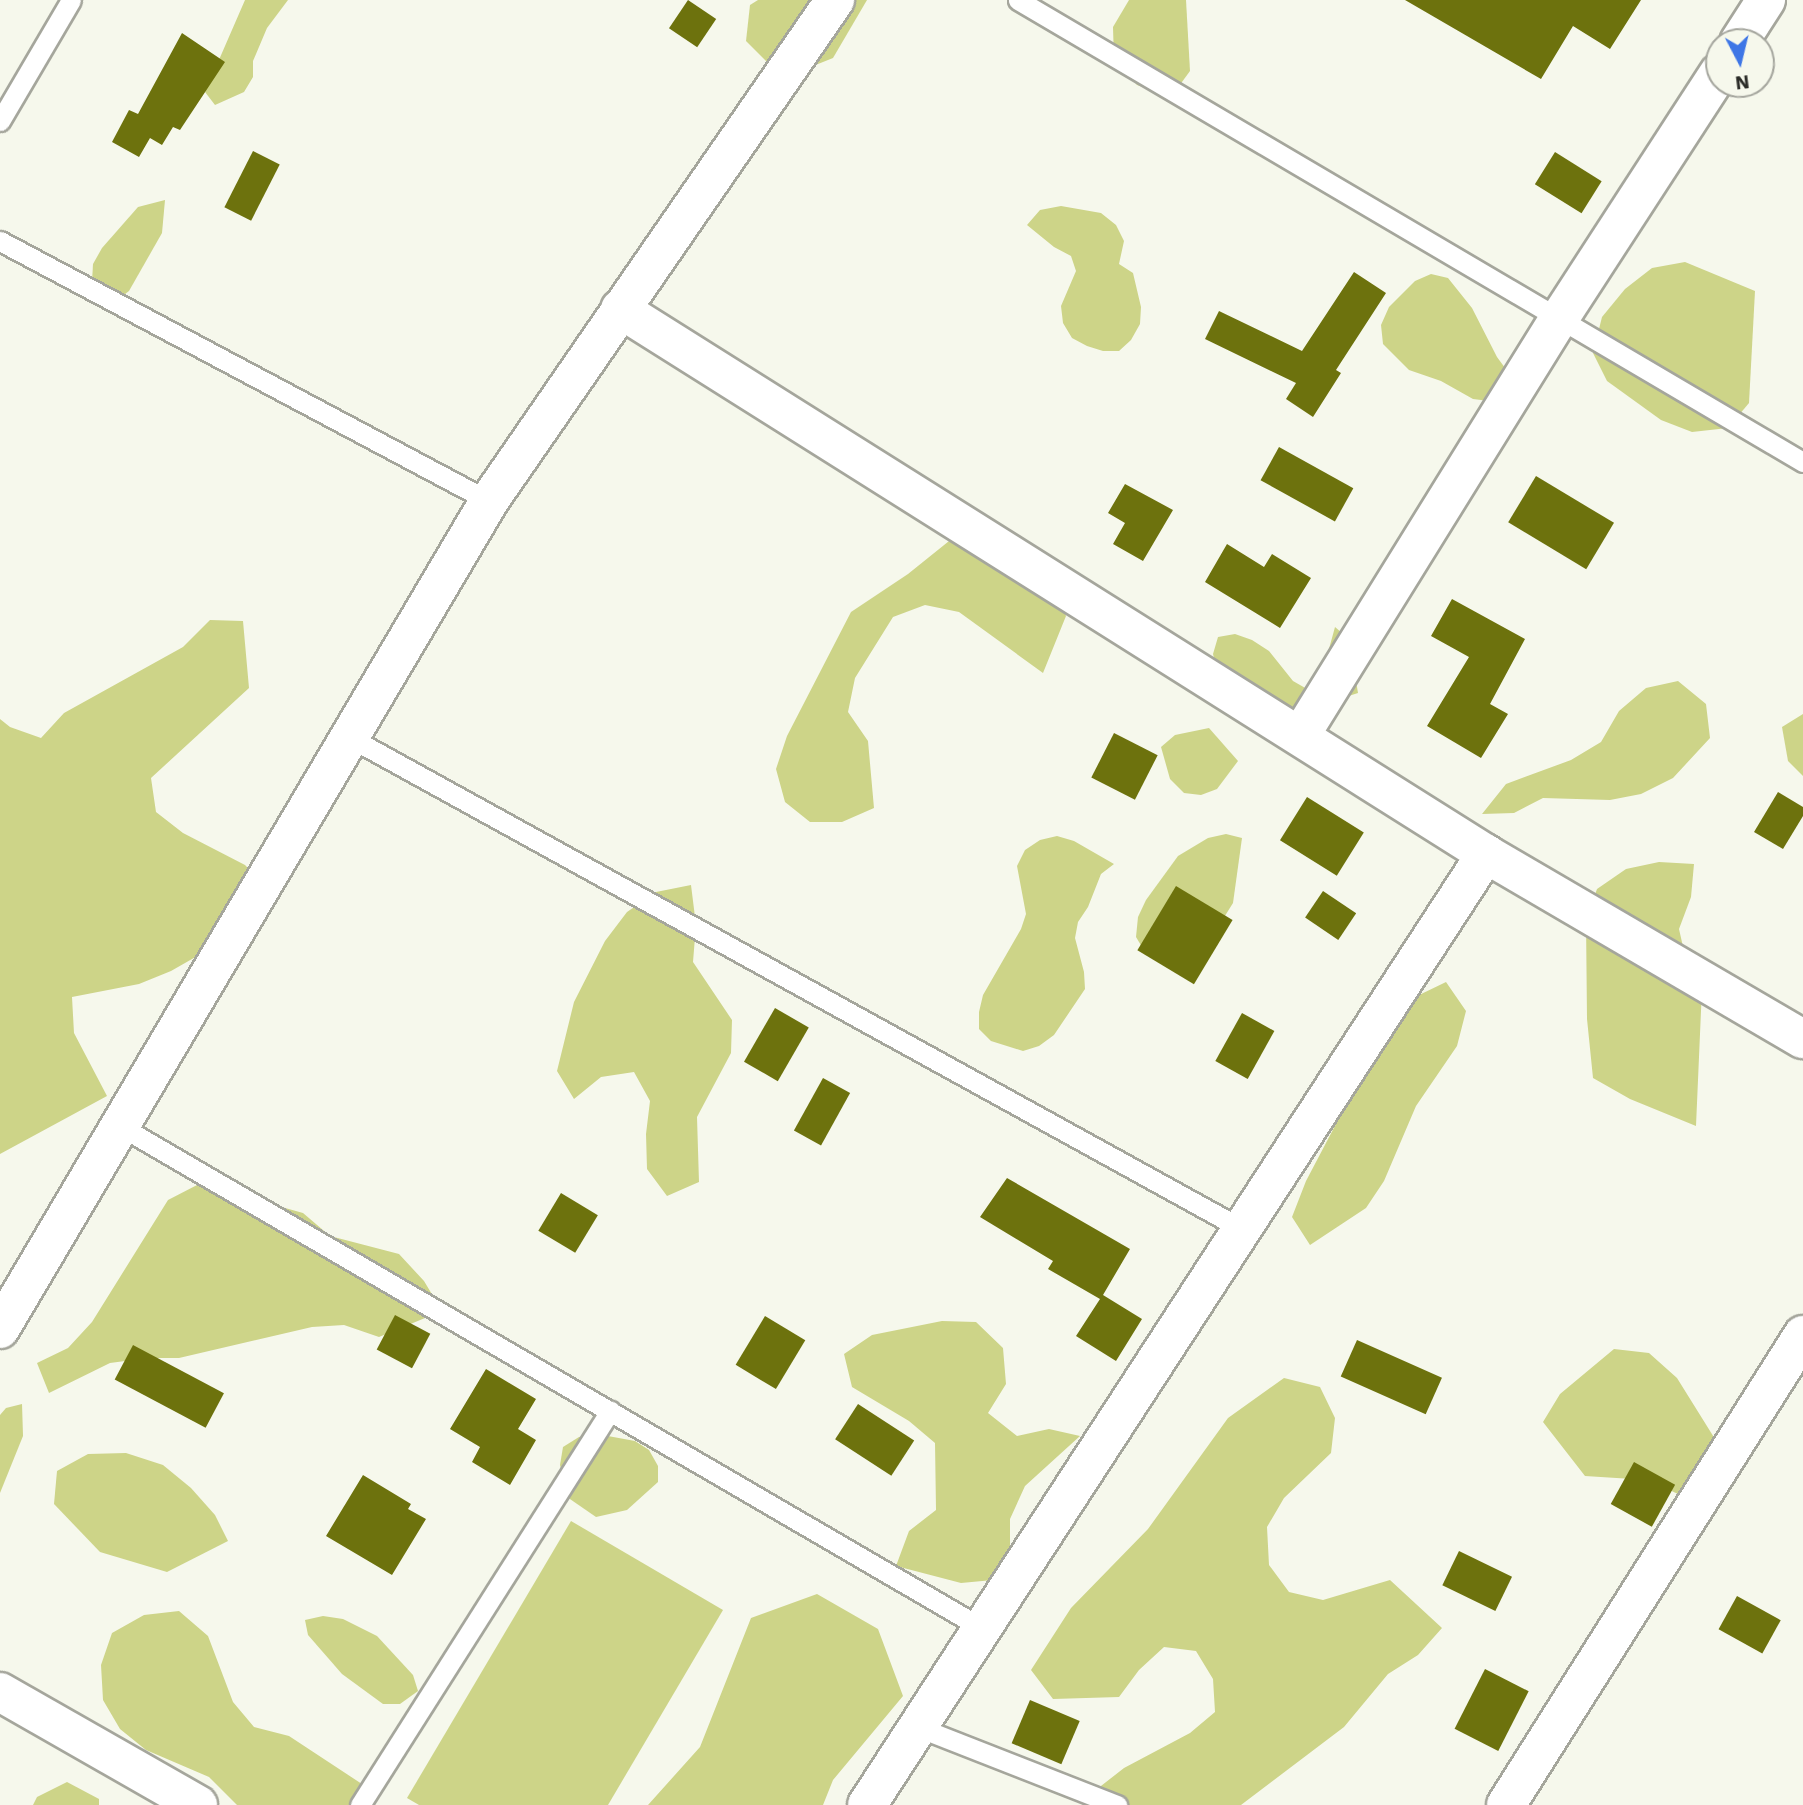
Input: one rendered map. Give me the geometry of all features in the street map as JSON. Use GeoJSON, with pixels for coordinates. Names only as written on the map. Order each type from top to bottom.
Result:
{"type":"FeatureCollection","features":[{"type":"Feature","properties":{"kind":"street"},"geometry":{"type":"LineString","coordinates":[[0,1329],[489,501],[835,0]]}},
{"type":"Feature","properties":{"kind":"street"},"geometry":{"type":"LineString","coordinates":[[1746,28],[1758,3]]}},
{"type":"Feature","properties":{"kind":"street"},"geometry":{"type":"LineString","coordinates":[[1300,736],[1559,318],[1705,94]]}},
{"type":"Feature","properties":{"kind":"street"},"geometry":{"type":"LineString","coordinates":[[620,309],[1486,854],[1803,1039]]}},
{"type":"Feature","properties":{"kind":"street"},"geometry":{"type":"LineString","coordinates":[[867,1805],[1486,854]]}},
{"type":"Feature","properties":{"kind":"street"},"geometry":{"type":"LineString","coordinates":[[1506,1805],[1803,1335]]}},
{"type":"Feature","properties":{"kind":"street"},"geometry":{"type":"LineString","coordinates":[[0,1692],[198,1805]]}},
{"type":"Feature","properties":{"kind":"lane"},"geometry":{"type":"LineString","coordinates":[[0,121],[71,0]]}},
{"type":"Feature","properties":{"kind":"lane"},"geometry":{"type":"LineString","coordinates":[[1018,0],[1803,462]]}},
{"type":"Feature","properties":{"kind":"lane"},"geometry":{"type":"LineString","coordinates":[[0,241],[489,501]]}},
{"type":"Feature","properties":{"kind":"lane"},"geometry":{"type":"LineString","coordinates":[[349,737],[1242,1229]]}},
{"type":"Feature","properties":{"kind":"lane"},"geometry":{"type":"LineString","coordinates":[[120,1126],[982,1628]]}},
{"type":"Feature","properties":{"kind":"lane"},"geometry":{"type":"LineString","coordinates":[[360,1805],[610,1411]]}},
{"type":"Feature","properties":{"kind":"lane"},"geometry":{"type":"LineString","coordinates":[[918,1727],[1116,1805]]}},
{"type":"Feature","properties":{"kind":"green space"},"geometry":{"type":"Polygon","coordinates":[[[245,0],[288,0],[267,28],[253,61],[253,77],[244,92],[215,105],[205,92],[245,0]]]}},
{"type":"Feature","properties":{"kind":"green space"},"geometry":{"type":"Polygon","coordinates":[[[758,0],[867,0],[833,58],[803,70],[771,66],[746,41],[750,5],[758,0]]]}},
{"type":"Feature","properties":{"kind":"green space"},"geometry":{"type":"Polygon","coordinates":[[[1129,0],[1186,0],[1190,71],[1171,97],[1137,85],[1114,60],[1113,27],[1129,0]]]}},
{"type":"Feature","properties":{"kind":"green space"},"geometry":{"type":"Polygon","coordinates":[[[165,200],[162,233],[129,291],[116,301],[92,282],[93,264],[102,248],[138,207],[165,200]]]}},
{"type":"Feature","properties":{"kind":"green space"},"geometry":{"type":"Polygon","coordinates":[[[1061,206],[1101,213],[1116,225],[1124,241],[1119,264],[1133,273],[1141,307],[1140,324],[1131,340],[1119,351],[1103,351],[1087,346],[1072,338],[1063,323],[1061,306],[1076,271],[1071,256],[1054,247],[1027,225],[1040,210],[1061,206]]]}},
{"type":"Feature","properties":{"kind":"green space"},"geometry":{"type":"Polygon","coordinates":[[[1685,262],[1755,291],[1749,403],[1728,428],[1692,432],[1661,420],[1607,381],[1593,353],[1602,317],[1625,289],[1652,268],[1685,262]]]}},
{"type":"Feature","properties":{"kind":"green space"},"geometry":{"type":"Polygon","coordinates":[[[1431,274],[1448,278],[1472,308],[1497,357],[1508,372],[1489,401],[1473,399],[1441,381],[1409,370],[1383,344],[1381,325],[1389,307],[1415,281],[1431,274]]]}},
{"type":"Feature","properties":{"kind":"green space"},"geometry":{"type":"Polygon","coordinates":[[[964,529],[1052,581],[1066,616],[1043,673],[959,612],[925,605],[893,617],[855,678],[848,712],[868,741],[874,808],[842,822],[810,822],[785,802],[776,769],[787,736],[851,612],[908,574],[964,529]]]}},
{"type":"Feature","properties":{"kind":"green space"},"geometry":{"type":"Polygon","coordinates":[[[210,620],[243,621],[249,688],[151,778],[156,812],[183,833],[245,865],[269,890],[257,922],[171,971],[139,984],[72,997],[74,1033],[107,1096],[0,1154],[0,719],[10,727],[41,738],[64,713],[183,647],[210,620]]]}},
{"type":"Feature","properties":{"kind":"green space"},"geometry":{"type":"Polygon","coordinates":[[[1335,627],[1349,639],[1358,693],[1277,719],[1221,687],[1213,654],[1218,637],[1235,634],[1252,640],[1269,651],[1293,681],[1307,689],[1321,678],[1335,627]]]}},
{"type":"Feature","properties":{"kind":"green space"},"geometry":{"type":"Polygon","coordinates":[[[1678,681],[1706,704],[1710,738],[1673,778],[1641,794],[1610,800],[1543,798],[1514,813],[1482,814],[1506,784],[1571,760],[1601,742],[1619,711],[1646,688],[1678,681]]]}},
{"type":"Feature","properties":{"kind":"green space"},"geometry":{"type":"Polygon","coordinates":[[[1803,714],[1803,776],[1788,761],[1782,727],[1803,714]]]}},
{"type":"Feature","properties":{"kind":"green space"},"geometry":{"type":"Polygon","coordinates":[[[1209,728],[1238,761],[1217,789],[1201,795],[1184,793],[1170,779],[1161,747],[1175,735],[1209,728]]]}},
{"type":"Feature","properties":{"kind":"green space"},"geometry":{"type":"Polygon","coordinates":[[[1226,834],[1242,838],[1233,903],[1223,919],[1145,952],[1136,937],[1138,917],[1146,900],[1178,856],[1208,838],[1226,834]]]}},
{"type":"Feature","properties":{"kind":"green space"},"geometry":{"type":"Polygon","coordinates":[[[1057,836],[1074,841],[1114,864],[1101,874],[1088,907],[1078,922],[1075,938],[1084,972],[1085,989],[1054,1035],[1039,1046],[1023,1051],[991,1041],[979,1029],[979,1012],[983,995],[1021,929],[1026,914],[1017,866],[1025,850],[1040,840],[1057,836]]]}},
{"type":"Feature","properties":{"kind":"green space"},"geometry":{"type":"Polygon","coordinates":[[[1659,862],[1694,864],[1691,897],[1679,929],[1686,960],[1702,988],[1696,1126],[1630,1099],[1593,1078],[1587,1019],[1586,920],[1597,889],[1626,869],[1659,862]]]}},
{"type":"Feature","properties":{"kind":"green space"},"geometry":{"type":"Polygon","coordinates":[[[691,885],[696,925],[693,962],[732,1020],[731,1053],[697,1117],[699,1182],[667,1196],[647,1169],[646,1134],[650,1101],[634,1072],[601,1077],[574,1099],[557,1071],[574,1002],[605,941],[627,912],[656,892],[691,885]]]}},
{"type":"Feature","properties":{"kind":"green space"},"geometry":{"type":"Polygon","coordinates":[[[1446,982],[1466,1011],[1457,1046],[1416,1106],[1384,1181],[1366,1208],[1310,1245],[1292,1217],[1306,1181],[1337,1122],[1415,997],[1446,982]]]}},
{"type":"Feature","properties":{"kind":"green space"},"geometry":{"type":"Polygon","coordinates":[[[199,1184],[303,1213],[330,1236],[399,1254],[424,1281],[442,1311],[379,1337],[344,1325],[312,1327],[179,1358],[148,1358],[110,1363],[49,1393],[37,1363],[68,1348],[92,1322],[168,1200],[199,1184]]]}},
{"type":"Feature","properties":{"kind":"green space"},"geometry":{"type":"Polygon","coordinates":[[[942,1321],[976,1322],[1003,1348],[1006,1384],[988,1413],[1017,1436],[1049,1429],[1080,1436],[1025,1486],[1010,1519],[1010,1552],[993,1580],[961,1583],[896,1566],[909,1531],[936,1510],[935,1443],[909,1421],[852,1387],[844,1354],[872,1335],[942,1321]]]}},
{"type":"Feature","properties":{"kind":"green space"},"geometry":{"type":"Polygon","coordinates":[[[1614,1349],[1649,1353],[1677,1378],[1715,1439],[1694,1523],[1678,1494],[1648,1480],[1585,1476],[1543,1422],[1560,1394],[1614,1349]]]}},
{"type":"Feature","properties":{"kind":"green space"},"geometry":{"type":"Polygon","coordinates":[[[1284,1378],[1320,1387],[1335,1418],[1331,1453],[1284,1498],[1267,1527],[1269,1565],[1289,1592],[1323,1600],[1390,1580],[1442,1628],[1418,1655],[1388,1674],[1344,1727],[1241,1805],[1092,1805],[1092,1793],[1124,1768],[1190,1733],[1215,1712],[1213,1679],[1196,1651],[1164,1647],[1139,1670],[1119,1697],[1053,1699],[1031,1670],[1071,1608],[1148,1529],[1228,1418],[1284,1378]]]}},
{"type":"Feature","properties":{"kind":"green space"},"geometry":{"type":"Polygon","coordinates":[[[22,1404],[23,1436],[0,1493],[0,1415],[6,1408],[22,1404]]]}},
{"type":"Feature","properties":{"kind":"green space"},"geometry":{"type":"Polygon","coordinates":[[[597,1434],[635,1441],[649,1450],[658,1466],[658,1482],[627,1510],[596,1517],[567,1497],[560,1465],[563,1447],[579,1437],[597,1434]]]}},
{"type":"Feature","properties":{"kind":"green space"},"geometry":{"type":"Polygon","coordinates":[[[126,1453],[163,1465],[191,1488],[215,1515],[228,1541],[167,1572],[100,1552],[54,1504],[57,1471],[88,1454],[126,1453]]]}},
{"type":"Feature","properties":{"kind":"green space"},"geometry":{"type":"Polygon","coordinates":[[[571,1521],[723,1610],[608,1805],[419,1805],[407,1798],[571,1521]]]}},
{"type":"Feature","properties":{"kind":"green space"},"geometry":{"type":"Polygon","coordinates":[[[817,1594],[878,1629],[903,1696],[833,1780],[823,1805],[648,1805],[700,1747],[751,1618],[817,1594]]]}},
{"type":"Feature","properties":{"kind":"green space"},"geometry":{"type":"Polygon","coordinates":[[[179,1611],[208,1636],[233,1702],[254,1727],[289,1736],[368,1788],[362,1805],[237,1805],[209,1777],[146,1750],[120,1729],[103,1700],[101,1665],[112,1633],[144,1615],[179,1611]]]}},
{"type":"Feature","properties":{"kind":"green space"},"geometry":{"type":"Polygon","coordinates":[[[323,1616],[343,1619],[377,1636],[413,1675],[418,1691],[400,1704],[383,1704],[342,1674],[308,1635],[305,1620],[323,1616]]]}},
{"type":"Feature","properties":{"kind":"green space"},"geometry":{"type":"Polygon","coordinates":[[[67,1782],[99,1799],[99,1805],[33,1805],[37,1797],[67,1782]]]}},
{"type":"Feature","properties":{"kind":"building"},"geometry":{"type":"Polygon","coordinates":[[[688,0],[716,19],[697,47],[669,28],[688,0]]]}},
{"type":"Feature","properties":{"kind":"building"},"geometry":{"type":"Polygon","coordinates":[[[1405,0],[1641,0],[1610,49],[1573,26],[1541,79],[1405,0]]]}},
{"type":"Feature","properties":{"kind":"building"},"geometry":{"type":"Polygon","coordinates":[[[182,33],[225,62],[180,130],[173,127],[162,145],[150,138],[139,157],[112,142],[129,110],[138,114],[182,33]]]}},
{"type":"Feature","properties":{"kind":"building"},"geometry":{"type":"Polygon","coordinates":[[[253,151],[280,165],[251,221],[224,207],[253,151]]]}},
{"type":"Feature","properties":{"kind":"building"},"geometry":{"type":"Polygon","coordinates":[[[1555,152],[1602,181],[1582,213],[1535,184],[1555,152]]]}},
{"type":"Feature","properties":{"kind":"building"},"geometry":{"type":"Polygon","coordinates":[[[1354,272],[1386,293],[1336,370],[1341,373],[1313,417],[1286,399],[1296,383],[1205,339],[1219,311],[1302,351],[1354,272]]]}},
{"type":"Feature","properties":{"kind":"building"},"geometry":{"type":"Polygon","coordinates":[[[1279,447],[1353,488],[1335,521],[1261,480],[1279,447]]]}},
{"type":"Feature","properties":{"kind":"building"},"geometry":{"type":"Polygon","coordinates":[[[1536,476],[1614,523],[1586,569],[1508,522],[1536,476]]]}},
{"type":"Feature","properties":{"kind":"building"},"geometry":{"type":"Polygon","coordinates":[[[1125,484],[1173,510],[1143,561],[1113,544],[1125,523],[1108,513],[1125,484]]]}},
{"type":"Feature","properties":{"kind":"building"},"geometry":{"type":"Polygon","coordinates":[[[1227,544],[1264,567],[1272,554],[1311,578],[1280,628],[1205,582],[1227,544]]]}},
{"type":"Feature","properties":{"kind":"building"},"geometry":{"type":"Polygon","coordinates":[[[1452,599],[1525,639],[1490,704],[1508,714],[1481,758],[1427,726],[1469,657],[1431,636],[1452,599]]]}},
{"type":"Feature","properties":{"kind":"building"},"geometry":{"type":"Polygon","coordinates":[[[1114,733],[1158,755],[1135,800],[1091,778],[1114,733]]]}},
{"type":"Feature","properties":{"kind":"building"},"geometry":{"type":"Polygon","coordinates":[[[1778,792],[1803,807],[1803,816],[1783,849],[1754,832],[1778,792]]]}},
{"type":"Feature","properties":{"kind":"building"},"geometry":{"type":"Polygon","coordinates":[[[1307,797],[1364,833],[1337,876],[1280,840],[1307,797]]]}},
{"type":"Feature","properties":{"kind":"building"},"geometry":{"type":"Polygon","coordinates":[[[1176,886],[1233,920],[1194,984],[1137,950],[1176,886]]]}},
{"type":"Feature","properties":{"kind":"building"},"geometry":{"type":"Polygon","coordinates":[[[1323,891],[1356,913],[1338,940],[1305,918],[1323,891]]]}},
{"type":"Feature","properties":{"kind":"building"},"geometry":{"type":"Polygon","coordinates":[[[775,1008],[809,1028],[778,1081],[744,1062],[775,1008]]]}},
{"type":"Feature","properties":{"kind":"building"},"geometry":{"type":"Polygon","coordinates":[[[1242,1013],[1274,1031],[1248,1079],[1215,1061],[1242,1013]]]}},
{"type":"Feature","properties":{"kind":"building"},"geometry":{"type":"Polygon","coordinates":[[[823,1078],[850,1093],[821,1146],[794,1130],[823,1078]]]}},
{"type":"Feature","properties":{"kind":"building"},"geometry":{"type":"Polygon","coordinates":[[[1007,1178],[1130,1249],[1103,1295],[1142,1319],[1116,1361],[1076,1336],[1100,1299],[1048,1269],[1053,1261],[980,1217],[1007,1178]]]}},
{"type":"Feature","properties":{"kind":"building"},"geometry":{"type":"Polygon","coordinates":[[[561,1193],[598,1215],[575,1253],[538,1231],[561,1193]]]}},
{"type":"Feature","properties":{"kind":"building"},"geometry":{"type":"Polygon","coordinates":[[[395,1315],[430,1334],[412,1368],[377,1349],[395,1315]]]}},
{"type":"Feature","properties":{"kind":"building"},"geometry":{"type":"Polygon","coordinates":[[[765,1316],[805,1340],[776,1389],[736,1365],[765,1316]]]}},
{"type":"Feature","properties":{"kind":"building"},"geometry":{"type":"Polygon","coordinates":[[[1357,1340],[1442,1378],[1426,1414],[1341,1377],[1357,1340]]]}},
{"type":"Feature","properties":{"kind":"building"},"geometry":{"type":"Polygon","coordinates":[[[133,1345],[224,1393],[206,1428],[115,1379],[133,1345]]]}},
{"type":"Feature","properties":{"kind":"building"},"geometry":{"type":"Polygon","coordinates":[[[486,1369],[536,1399],[518,1429],[536,1440],[510,1485],[472,1462],[480,1447],[450,1429],[486,1369]]]}},
{"type":"Feature","properties":{"kind":"building"},"geometry":{"type":"Polygon","coordinates":[[[858,1404],[914,1440],[891,1476],[835,1439],[858,1404]]]}},
{"type":"Feature","properties":{"kind":"building"},"geometry":{"type":"Polygon","coordinates":[[[1634,1462],[1675,1485],[1652,1527],[1611,1504],[1634,1462]]]}},
{"type":"Feature","properties":{"kind":"building"},"geometry":{"type":"Polygon","coordinates":[[[363,1475],[411,1504],[408,1509],[426,1519],[392,1575],[326,1536],[363,1475]]]}},
{"type":"Feature","properties":{"kind":"building"},"geometry":{"type":"Polygon","coordinates":[[[1459,1551],[1512,1577],[1495,1611],[1442,1585],[1459,1551]]]}},
{"type":"Feature","properties":{"kind":"building"},"geometry":{"type":"Polygon","coordinates":[[[1737,1596],[1781,1620],[1762,1653],[1719,1629],[1737,1596]]]}},
{"type":"Feature","properties":{"kind":"building"},"geometry":{"type":"Polygon","coordinates":[[[1485,1669],[1529,1691],[1498,1751],[1455,1729],[1485,1669]]]}},
{"type":"Feature","properties":{"kind":"building"},"geometry":{"type":"Polygon","coordinates":[[[1030,1700],[1080,1721],[1061,1764],[1012,1743],[1030,1700]]]}}]}
